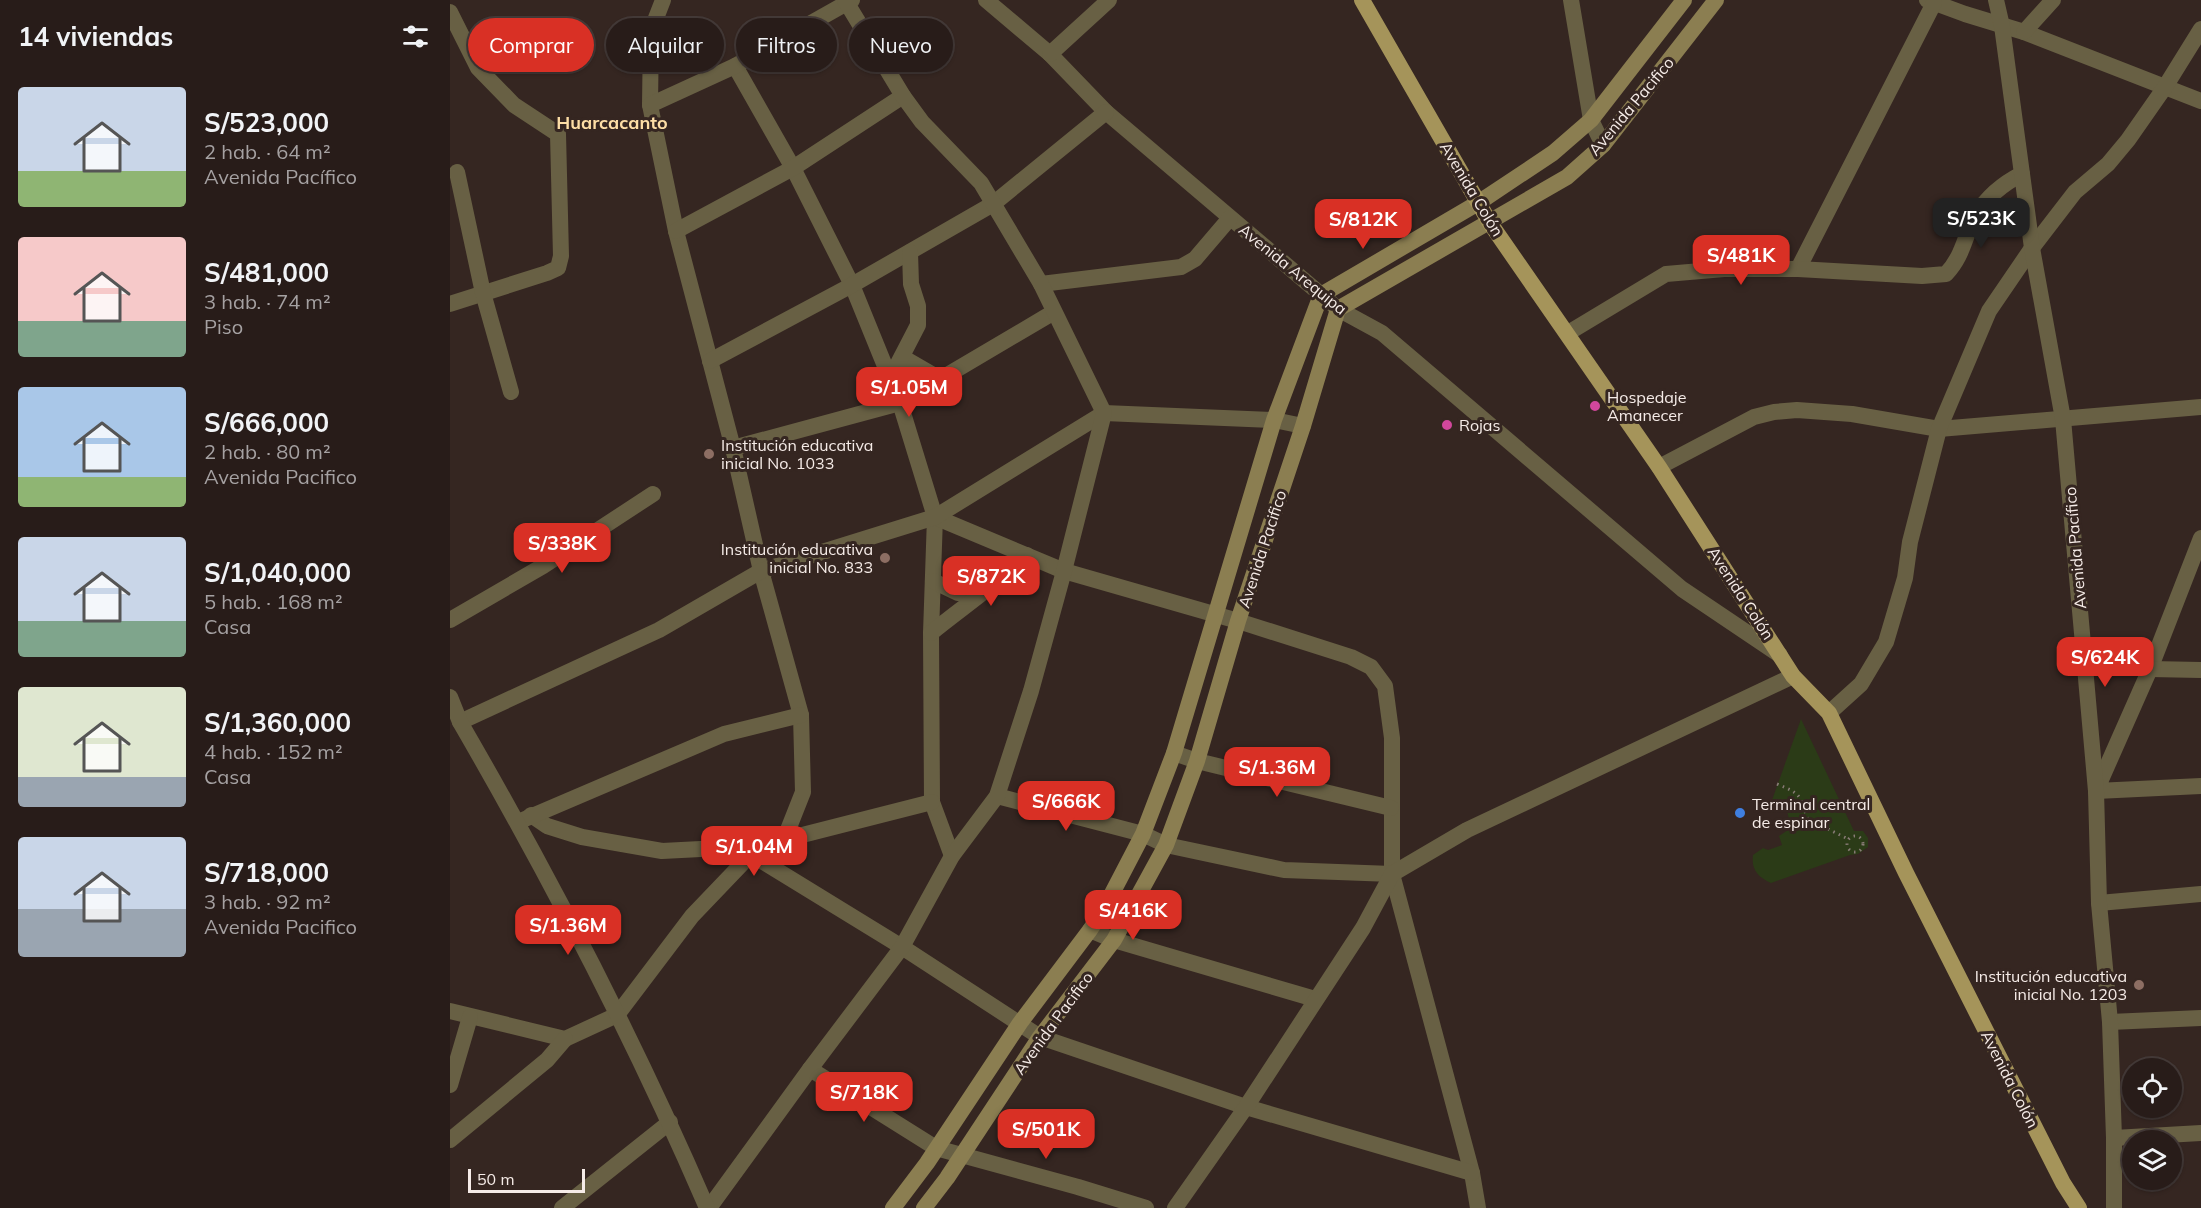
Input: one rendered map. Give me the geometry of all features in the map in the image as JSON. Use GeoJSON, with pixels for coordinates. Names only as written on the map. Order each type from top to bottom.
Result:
{"type":"FeatureCollection","features":[{"type":"Feature","properties":{"kind":"main road","name":"Avenida Colón"},"geometry":{"type":"LineString","coordinates":[[1362,0],[1490,223],[1659,467],[1793,676],[1829,713],[1906,873],[2063,1183],[2079,1208]]}},
{"type":"Feature","properties":{"kind":"main road","name":"Avenida Pacifico"},"geometry":{"type":"LineString","coordinates":[[893,1208],[1020,1023],[1105,908],[1143,834],[1174,753],[1274,420],[1321,294],[1478,203],[1553,153],[1591,120],[1684,0]]}},
{"type":"Feature","properties":{"kind":"main road"},"geometry":{"type":"LineString","coordinates":[[1684,0],[1711,7]]}},
{"type":"Feature","properties":{"kind":"main road","name":"Avenida Pacifico"},"geometry":{"type":"LineString","coordinates":[[924,1208],[963,1154],[1040,1037],[1114,940],[1166,845],[1197,761],[1238,621],[1303,426],[1338,309],[1567,177],[1603,145],[1711,7]]}},
{"type":"Feature","properties":{"kind":"street"},"geometry":{"type":"LineString","coordinates":[[663,0],[651,31],[650,105],[676,231],[733,448],[761,571],[801,715],[803,792],[784,840]]}},
{"type":"Feature","properties":{"kind":"street","name":"Avenida Arequipa"},"geometry":{"type":"LineString","coordinates":[[986,0],[1050,54],[1106,112],[1338,309],[1382,333],[1682,589],[1782,656]]}},
{"type":"Feature","properties":{"kind":"street"},"geometry":{"type":"LineString","coordinates":[[1050,54],[1109,0]]}},
{"type":"Feature","properties":{"kind":"street"},"geometry":{"type":"LineString","coordinates":[[1571,0],[1591,120],[1603,145]]}},
{"type":"Feature","properties":{"kind":"street","name":"Avenida Pacífico"},"geometry":{"type":"LineString","coordinates":[[1996,0],[2002,26],[2032,248],[2063,419],[2096,791],[2099,903],[2110,1022],[2114,1208]]}},
{"type":"Feature","properties":{"kind":"street"},"geometry":{"type":"LineString","coordinates":[[2024,32],[2053,0]]}},
{"type":"Feature","properties":{"kind":"street"},"geometry":{"type":"LineString","coordinates":[[450,697],[460,722],[525,818],[670,1122],[708,1208],[902,947],[952,856],[997,796],[1019,731],[1064,571],[1104,413],[1041,284],[981,183],[921,122],[903,96],[848,1],[735,66],[650,105]]}},
{"type":"Feature","properties":{"kind":"street"},"geometry":{"type":"LineString","coordinates":[[1798,269],[1931,2],[2024,32],[2201,101]]}},
{"type":"Feature","properties":{"kind":"street"},"geometry":{"type":"LineString","coordinates":[[450,12],[477,68],[514,105],[558,134],[561,256],[558,268],[450,304]]}},
{"type":"Feature","properties":{"kind":"street"},"geometry":{"type":"LineString","coordinates":[[1829,713],[1861,684],[1886,642],[1905,579],[1910,542],[1939,429],[1989,311],[2032,248],[2075,192],[2108,164],[2165,87],[2201,29]]}},
{"type":"Feature","properties":{"kind":"street"},"geometry":{"type":"LineString","coordinates":[[735,66],[793,168],[852,285],[900,403],[935,517],[931,633],[932,802],[952,856]]}},
{"type":"Feature","properties":{"kind":"street"},"geometry":{"type":"LineString","coordinates":[[676,231],[793,168],[903,96]]}},
{"type":"Feature","properties":{"kind":"street"},"geometry":{"type":"LineString","coordinates":[[710,361],[852,285],[993,204],[1106,112]]}},
{"type":"Feature","properties":{"kind":"street"},"geometry":{"type":"LineString","coordinates":[[457,172],[483,294],[511,392]]}},
{"type":"Feature","properties":{"kind":"street"},"geometry":{"type":"LineString","coordinates":[[1568,333],[1666,274],[1724,269],[1798,269],[1922,276],[1946,274],[1957,262],[1977,214],[2003,184],[2022,174]]}},
{"type":"Feature","properties":{"kind":"street"},"geometry":{"type":"LineString","coordinates":[[1041,284],[1181,267],[1195,259],[1230,218]]}},
{"type":"Feature","properties":{"kind":"street"},"geometry":{"type":"LineString","coordinates":[[890,379],[918,325],[918,306],[911,284],[910,252]]}},
{"type":"Feature","properties":{"kind":"street"},"geometry":{"type":"LineString","coordinates":[[733,448],[900,403],[1054,312]]}},
{"type":"Feature","properties":{"kind":"street"},"geometry":{"type":"LineString","coordinates":[[902,357],[940,379]]}},
{"type":"Feature","properties":{"kind":"street"},"geometry":{"type":"LineString","coordinates":[[1659,467],[1754,417],[1774,412],[1797,410],[1852,414],[1939,429],[2201,407]]}},
{"type":"Feature","properties":{"kind":"street"},"geometry":{"type":"LineString","coordinates":[[460,722],[659,630],[761,571],[935,517],[1104,413],[1274,420],[1303,426]]}},
{"type":"Feature","properties":{"kind":"street"},"geometry":{"type":"LineString","coordinates":[[450,620],[543,566],[653,494]]}},
{"type":"Feature","properties":{"kind":"street"},"geometry":{"type":"LineString","coordinates":[[935,517],[1064,571],[1238,621],[1351,657],[1371,667],[1385,686],[1392,738],[1392,874],[1472,1173],[1478,1208]]}},
{"type":"Feature","properties":{"kind":"street"},"geometry":{"type":"LineString","coordinates":[[2200,544],[2150,669],[2096,791],[2201,786]]}},
{"type":"Feature","properties":{"kind":"street"},"geometry":{"type":"LineString","coordinates":[[2200,544],[2201,568]]}},
{"type":"Feature","properties":{"kind":"street"},"geometry":{"type":"LineString","coordinates":[[931,633],[979,594],[1004,578],[1027,555]]}},
{"type":"Feature","properties":{"kind":"street"},"geometry":{"type":"LineString","coordinates":[[933,581],[958,593],[979,594]]}},
{"type":"Feature","properties":{"kind":"street"},"geometry":{"type":"LineString","coordinates":[[2150,669],[2201,670]]}},
{"type":"Feature","properties":{"kind":"street"},"geometry":{"type":"LineString","coordinates":[[1175,1208],[1246,1107],[1363,928],[1392,874],[1467,830],[1793,676]]}},
{"type":"Feature","properties":{"kind":"street"},"geometry":{"type":"LineString","coordinates":[[525,818],[724,734],[801,715]]}},
{"type":"Feature","properties":{"kind":"street"},"geometry":{"type":"LineString","coordinates":[[1174,753],[1197,761],[1391,808]]}},
{"type":"Feature","properties":{"kind":"street"},"geometry":{"type":"LineString","coordinates":[[997,796],[1143,834],[1166,845],[1284,870],[1392,874]]}},
{"type":"Feature","properties":{"kind":"street"},"geometry":{"type":"LineString","coordinates":[[525,818],[582,837],[662,851],[756,851],[784,840],[932,802]]}},
{"type":"Feature","properties":{"kind":"street"},"geometry":{"type":"LineString","coordinates":[[756,851],[1040,1037],[1246,1107],[1472,1173]]}},
{"type":"Feature","properties":{"kind":"street"},"geometry":{"type":"LineString","coordinates":[[450,1140],[547,1060],[565,1040],[617,1015],[692,916],[756,851]]}},
{"type":"Feature","properties":{"kind":"street"},"geometry":{"type":"LineString","coordinates":[[2099,903],[2201,894]]}},
{"type":"Feature","properties":{"kind":"street"},"geometry":{"type":"LineString","coordinates":[[1090,930],[1114,940],[1315,999]]}},
{"type":"Feature","properties":{"kind":"street"},"geometry":{"type":"LineString","coordinates":[[450,1011],[565,1040]]}},
{"type":"Feature","properties":{"kind":"street"},"geometry":{"type":"LineString","coordinates":[[450,1085],[470,1017]]}},
{"type":"Feature","properties":{"kind":"street"},"geometry":{"type":"LineString","coordinates":[[2110,1022],[2201,1018]]}},
{"type":"Feature","properties":{"kind":"street"},"geometry":{"type":"LineString","coordinates":[[810,1069],[936,1148],[1146,1208]]}},
{"type":"Feature","properties":{"kind":"street"},"geometry":{"type":"LineString","coordinates":[[562,1208],[670,1122]]}},
{"type":"Feature","properties":{"kind":"street"},"geometry":{"type":"LineString","coordinates":[[2114,1138],[2201,1133]]}},
{"type":"Feature","properties":{"kind":"path"},"geometry":{"type":"LineString","coordinates":[[1776,784],[1792,790],[1801,797],[1808,819],[1848,839]]}},
{"type":"Feature","properties":{"kind":"path"},"geometry":{"type":"LineString","coordinates":[[1858,836],[1863,842],[1862,847],[1856,852],[1851,851],[1846,845],[1848,839],[1858,836]]}},
{"type":"Feature","properties":{"kind":"green space"},"geometry":{"type":"Polygon","coordinates":[[[1801,719],[1854,831],[1863,831],[1868,838],[1868,847],[1858,854],[1771,883],[1756,872],[1753,855],[1763,848],[1768,850],[1782,845],[1779,836],[1788,830],[1789,817],[1786,810],[1776,802],[1771,803],[1801,719]]]}},
{"type":"Feature","properties":{"kind":"place","name":"Hospedaje Amanecer"},"geometry":{"type":"Point","coordinates":[1595,406]}},
{"type":"Feature","properties":{"kind":"place","name":"Rojas"},"geometry":{"type":"Point","coordinates":[1447,425]}},
{"type":"Feature","properties":{"kind":"place","name":"Institución educativa inicial No. 1033"},"geometry":{"type":"Point","coordinates":[709,454]}},
{"type":"Feature","properties":{"kind":"place","name":"Institución educativa inicial No. 833"},"geometry":{"type":"Point","coordinates":[885,558]}},
{"type":"Feature","properties":{"kind":"place","name":"Terminal central de espinar"},"geometry":{"type":"Point","coordinates":[1740,813]}},
{"type":"Feature","properties":{"kind":"place","name":"Institución educativa inicial No. 1203"},"geometry":{"type":"Point","coordinates":[2139,985]}},
{"type":"Feature","properties":{"kind":"district","name":"Huarcacanto"},"geometry":{"type":"Point","coordinates":[612,122]}}]}
